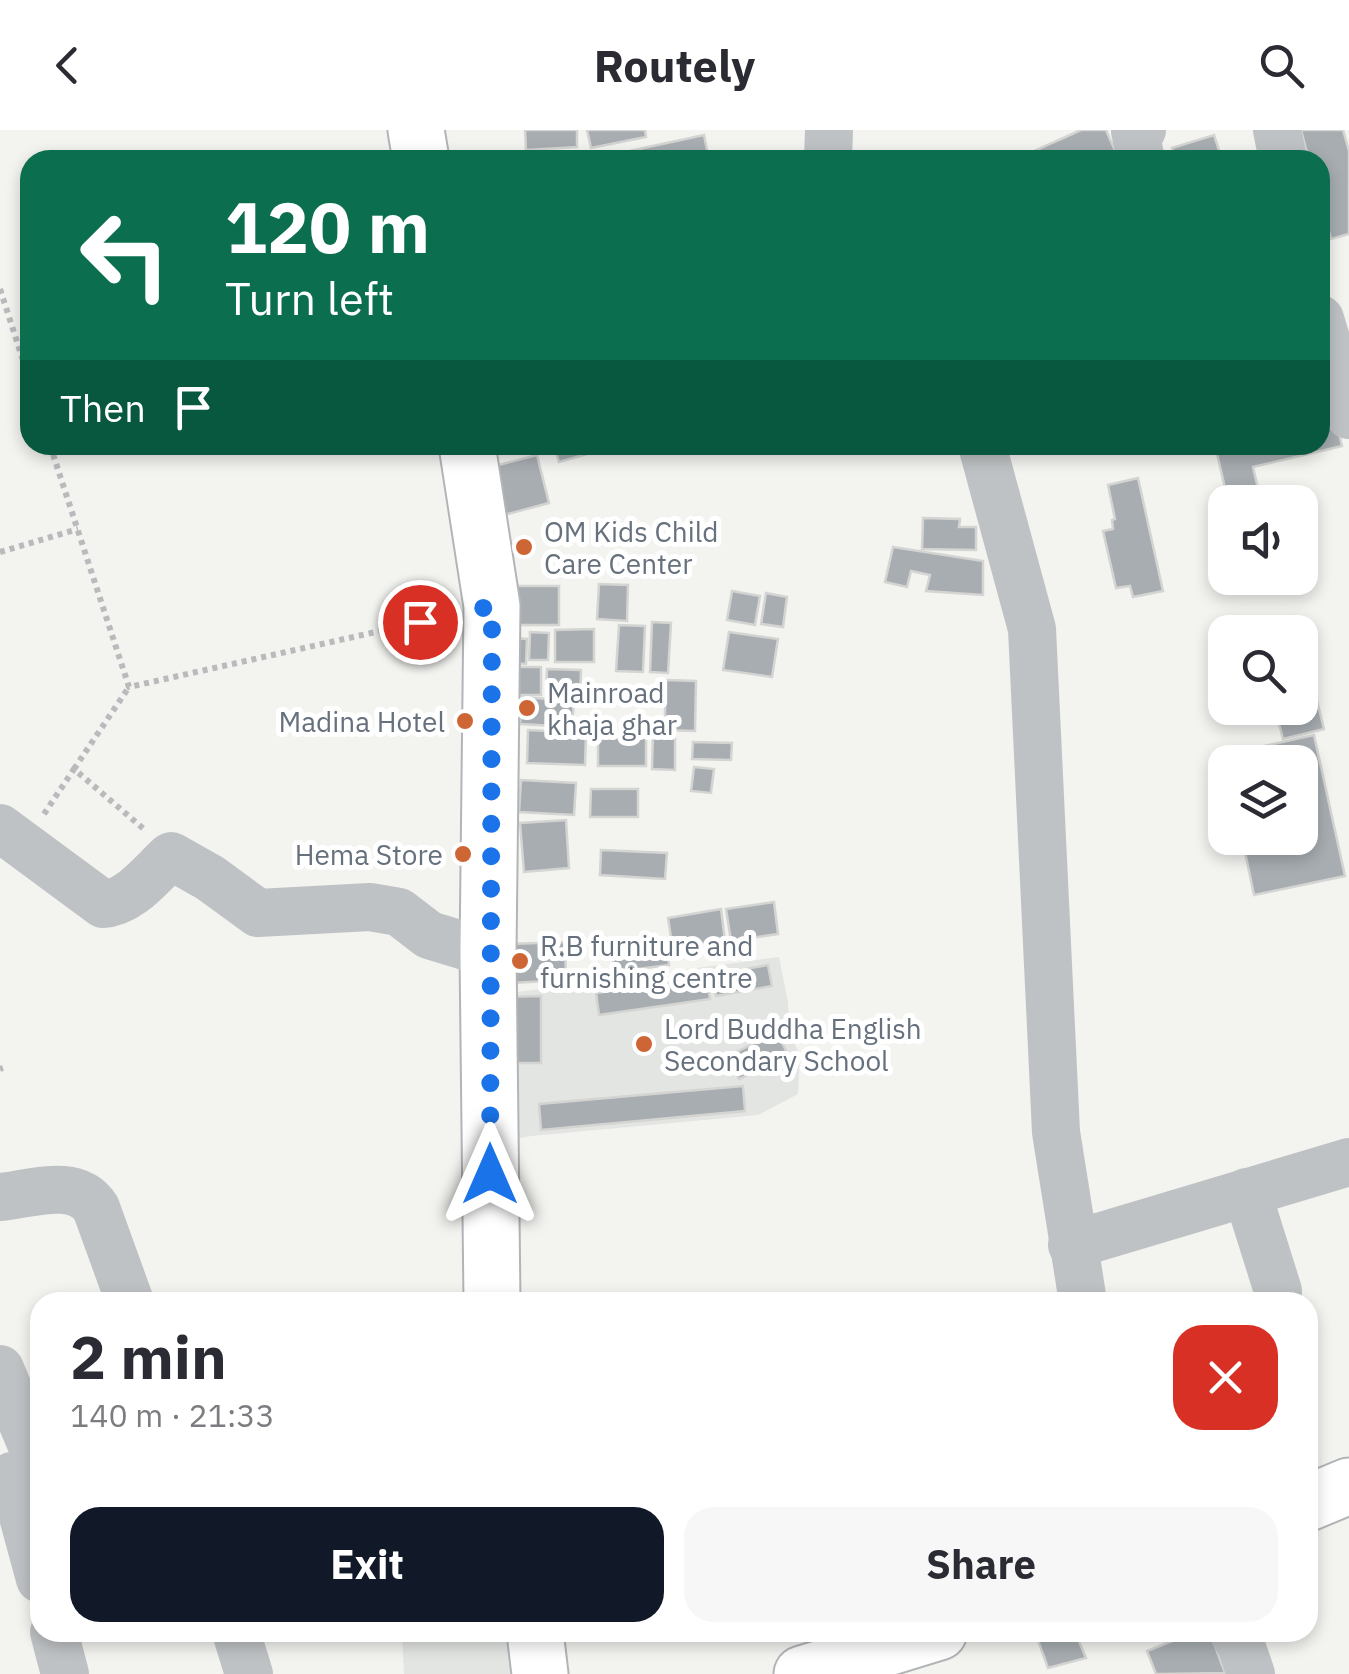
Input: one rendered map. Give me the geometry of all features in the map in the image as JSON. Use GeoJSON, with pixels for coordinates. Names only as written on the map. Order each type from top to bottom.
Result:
{"type":"FeatureCollection","features":[{"type":"Feature","properties":{"kind":"main road"},"geometry":{"type":"LineString","coordinates":[[468,455],[492,606],[480,1292]]}},
{"type":"Feature","properties":{"kind":"main road"},"geometry":{"type":"LineString","coordinates":[[1318,1499],[1349,1486]]}},
{"type":"Feature","properties":{"kind":"main road"},"geometry":{"type":"LineString","coordinates":[[536,1642],[540,1674]]}},
{"type":"Feature","properties":{"kind":"main road"},"geometry":{"type":"LineString","coordinates":[[802,1674],[906,1642]]}},
{"type":"Feature","properties":{"kind":"street"},"geometry":{"type":"LineString","coordinates":[[1330,352],[1349,415]]}},
{"type":"Feature","properties":{"kind":"street"},"geometry":{"type":"LineString","coordinates":[[985,455],[1032,629],[1056,1132],[1081,1292]]}},
{"type":"Feature","properties":{"kind":"street"},"geometry":{"type":"LineString","coordinates":[[11,837],[103,904],[116,904],[171,856],[258,913],[370,907],[399,912],[429,934],[488,953]]}},
{"type":"Feature","properties":{"kind":"street"},"geometry":{"type":"LineString","coordinates":[[1072,1244],[1349,1162]]}},
{"type":"Feature","properties":{"kind":"street"},"geometry":{"type":"LineString","coordinates":[[0,1198],[71,1188],[89,1196],[126,1292]]}},
{"type":"Feature","properties":{"kind":"street"},"geometry":{"type":"LineString","coordinates":[[1248,1192],[1278,1291]]}},
{"type":"Feature","properties":{"kind":"street"},"geometry":{"type":"LineString","coordinates":[[0,1369],[30,1516]]}},
{"type":"Feature","properties":{"kind":"street"},"geometry":{"type":"LineString","coordinates":[[57,1642],[65,1674]]}},
{"type":"Feature","properties":{"kind":"street"},"geometry":{"type":"LineString","coordinates":[[239,1642],[250,1674]]}},
{"type":"Feature","properties":{"kind":"street"},"geometry":{"type":"LineString","coordinates":[[1239,1642],[1250,1674]]}},
{"type":"Feature","properties":{"kind":"path"},"geometry":{"type":"LineString","coordinates":[[0,289],[20,351]]}},
{"type":"Feature","properties":{"kind":"path"},"geometry":{"type":"LineString","coordinates":[[53,455],[129,687]]}},
{"type":"Feature","properties":{"kind":"path"},"geometry":{"type":"LineString","coordinates":[[0,552],[78,530]]}},
{"type":"Feature","properties":{"kind":"path"},"geometry":{"type":"LineString","coordinates":[[11,837],[74,769],[129,687],[492,606]]}},
{"type":"Feature","properties":{"kind":"path"},"geometry":{"type":"LineString","coordinates":[[74,769],[131,816],[171,856]]}},
{"type":"Feature","properties":{"kind":"shaded area","name":"Lord Buddha English Secondary School"},"geometry":{"type":"Polygon","coordinates":[[[779,957],[789,1032],[800,1055],[798,1094],[758,1115],[531,1136],[491,1144],[495,995],[779,957]]]}},
{"type":"Feature","properties":{"kind":"shaded area"},"geometry":{"type":"Polygon","coordinates":[[[402,1642],[518,1642],[520,1674],[404,1674],[402,1642]]]}},
{"type":"Feature","properties":{"kind":"building"},"geometry":{"type":"Polygon","coordinates":[[[525,130],[577,130],[577,147],[526,150],[525,130]]]}},
{"type":"Feature","properties":{"kind":"building"},"geometry":{"type":"Polygon","coordinates":[[[587,130],[645,130],[646,137],[591,148],[587,130]]]}},
{"type":"Feature","properties":{"kind":"building"},"geometry":{"type":"Polygon","coordinates":[[[1081,130],[1106,130],[1115,150],[1036,150],[1081,130]]]}},
{"type":"Feature","properties":{"kind":"building"},"geometry":{"type":"Polygon","coordinates":[[[1301,130],[1343,130],[1349,151],[1349,234],[1331,239],[1330,235],[1330,150],[1306,150],[1301,130]]]}},
{"type":"Feature","properties":{"kind":"building"},"geometry":{"type":"Polygon","coordinates":[[[704,135],[707,150],[634,150],[704,135]]]}},
{"type":"Feature","properties":{"kind":"building"},"geometry":{"type":"Polygon","coordinates":[[[1214,135],[1219,150],[1173,150],[1214,135]]]}},
{"type":"Feature","properties":{"kind":"building"},"geometry":{"type":"Polygon","coordinates":[[[1330,393],[1342,446],[1330,449],[1330,393]]]}},
{"type":"Feature","properties":{"kind":"building"},"geometry":{"type":"Polygon","coordinates":[[[537,455],[549,503],[504,515],[491,467],[537,455]]]}},
{"type":"Feature","properties":{"kind":"building"},"geometry":{"type":"Polygon","coordinates":[[[557,455],[584,455],[559,462],[557,455]]]}},
{"type":"Feature","properties":{"kind":"building"},"geometry":{"type":"Polygon","coordinates":[[[1217,455],[1304,455],[1253,467],[1257,485],[1224,485],[1217,455]]]}},
{"type":"Feature","properties":{"kind":"building"},"geometry":{"type":"Polygon","coordinates":[[[1138,478],[1163,591],[1133,597],[1130,586],[1116,588],[1103,531],[1113,529],[1115,519],[1108,485],[1138,478]]]}},
{"type":"Feature","properties":{"kind":"building"},"geometry":{"type":"Polygon","coordinates":[[[923,518],[960,519],[959,527],[976,527],[976,550],[922,549],[923,518]]]}},
{"type":"Feature","properties":{"kind":"building"},"geometry":{"type":"Polygon","coordinates":[[[893,547],[983,561],[983,595],[926,591],[930,575],[911,571],[907,587],[885,582],[893,547]]]}},
{"type":"Feature","properties":{"kind":"building"},"geometry":{"type":"Polygon","coordinates":[[[599,584],[628,585],[627,621],[597,619],[599,584]]]}},
{"type":"Feature","properties":{"kind":"building"},"geometry":{"type":"Polygon","coordinates":[[[514,586],[559,586],[559,625],[514,625],[514,586]]]}},
{"type":"Feature","properties":{"kind":"building"},"geometry":{"type":"Polygon","coordinates":[[[732,591],[760,596],[755,625],[727,620],[732,591]]]}},
{"type":"Feature","properties":{"kind":"building"},"geometry":{"type":"Polygon","coordinates":[[[766,593],[787,597],[783,627],[761,624],[766,593]]]}},
{"type":"Feature","properties":{"kind":"building"},"geometry":{"type":"Polygon","coordinates":[[[652,622],[671,623],[668,673],[650,672],[652,622]]]}},
{"type":"Feature","properties":{"kind":"building"},"geometry":{"type":"Polygon","coordinates":[[[619,625],[645,626],[643,672],[616,671],[619,625]]]}},
{"type":"Feature","properties":{"kind":"building"},"geometry":{"type":"Polygon","coordinates":[[[594,629],[594,662],[555,662],[555,630],[594,629]]]}},
{"type":"Feature","properties":{"kind":"building"},"geometry":{"type":"Polygon","coordinates":[[[530,632],[549,633],[548,660],[529,660],[530,632]]]}},
{"type":"Feature","properties":{"kind":"building"},"geometry":{"type":"Polygon","coordinates":[[[729,632],[778,639],[772,677],[723,670],[729,632]]]}},
{"type":"Feature","properties":{"kind":"building"},"geometry":{"type":"Polygon","coordinates":[[[512,638],[527,639],[526,664],[511,663],[512,638]]]}},
{"type":"Feature","properties":{"kind":"building"},"geometry":{"type":"Polygon","coordinates":[[[519,667],[541,667],[541,695],[519,695],[519,667]]]}},
{"type":"Feature","properties":{"kind":"building"},"geometry":{"type":"Polygon","coordinates":[[[547,669],[581,670],[580,696],[546,695],[547,669]]]}},
{"type":"Feature","properties":{"kind":"building"},"geometry":{"type":"Polygon","coordinates":[[[665,680],[696,681],[695,731],[665,730],[665,680]]]}},
{"type":"Feature","properties":{"kind":"building"},"geometry":{"type":"Polygon","coordinates":[[[522,697],[574,701],[572,727],[520,724],[522,697]]]}},
{"type":"Feature","properties":{"kind":"building"},"geometry":{"type":"Polygon","coordinates":[[[1318,705],[1324,729],[1283,739],[1279,725],[1318,725],[1318,705]]]}},
{"type":"Feature","properties":{"kind":"building"},"geometry":{"type":"Polygon","coordinates":[[[528,730],[586,733],[585,765],[527,763],[528,730]]]}},
{"type":"Feature","properties":{"kind":"building"},"geometry":{"type":"Polygon","coordinates":[[[598,734],[646,734],[646,766],[598,766],[598,734]]]}},
{"type":"Feature","properties":{"kind":"building"},"geometry":{"type":"Polygon","coordinates":[[[653,734],[675,735],[675,770],[652,769],[653,734]]]}},
{"type":"Feature","properties":{"kind":"building"},"geometry":{"type":"Polygon","coordinates":[[[1314,735],[1316,745],[1269,745],[1314,735]]]}},
{"type":"Feature","properties":{"kind":"building"},"geometry":{"type":"Polygon","coordinates":[[[693,742],[732,743],[731,760],[692,759],[693,742]]]}},
{"type":"Feature","properties":{"kind":"building"},"geometry":{"type":"Polygon","coordinates":[[[1318,753],[1345,876],[1254,895],[1246,855],[1318,855],[1318,753]]]}},
{"type":"Feature","properties":{"kind":"building"},"geometry":{"type":"Polygon","coordinates":[[[694,767],[714,769],[711,793],[691,791],[694,767]]]}},
{"type":"Feature","properties":{"kind":"building"},"geometry":{"type":"Polygon","coordinates":[[[521,780],[576,783],[574,815],[519,812],[521,780]]]}},
{"type":"Feature","properties":{"kind":"building"},"geometry":{"type":"Polygon","coordinates":[[[591,789],[638,789],[638,817],[590,817],[591,789]]]}},
{"type":"Feature","properties":{"kind":"building"},"geometry":{"type":"Polygon","coordinates":[[[566,820],[569,868],[524,872],[520,823],[566,820]]]}},
{"type":"Feature","properties":{"kind":"building"},"geometry":{"type":"Polygon","coordinates":[[[601,850],[667,853],[665,879],[600,875],[601,850]]]}},
{"type":"Feature","properties":{"kind":"building"},"geometry":{"type":"Polygon","coordinates":[[[774,902],[778,934],[731,941],[726,909],[774,902]]]}},
{"type":"Feature","properties":{"kind":"building"},"geometry":{"type":"Polygon","coordinates":[[[721,909],[725,942],[673,950],[668,918],[721,909]]]}},
{"type":"Feature","properties":{"kind":"building"},"geometry":{"type":"Polygon","coordinates":[[[666,940],[669,965],[614,972],[612,948],[666,940]]]}},
{"type":"Feature","properties":{"kind":"building"},"geometry":{"type":"Polygon","coordinates":[[[565,942],[566,980],[512,983],[511,944],[565,942]]]}},
{"type":"Feature","properties":{"kind":"building"},"geometry":{"type":"Polygon","coordinates":[[[768,965],[772,986],[716,996],[712,975],[768,965]]]}},
{"type":"Feature","properties":{"kind":"building"},"geometry":{"type":"Polygon","coordinates":[[[707,977],[710,999],[599,1015],[596,993],[707,977]]]}},
{"type":"Feature","properties":{"kind":"building"},"geometry":{"type":"Polygon","coordinates":[[[541,996],[541,1063],[500,1063],[500,997],[541,996]]]}},
{"type":"Feature","properties":{"kind":"building"},"geometry":{"type":"Polygon","coordinates":[[[777,1032],[788,1055],[739,1079],[728,1056],[777,1032]]]}},
{"type":"Feature","properties":{"kind":"building"},"geometry":{"type":"Polygon","coordinates":[[[743,1086],[745,1111],[541,1130],[539,1104],[743,1086]]]}},
{"type":"Feature","properties":{"kind":"building"},"geometry":{"type":"Polygon","coordinates":[[[1039,1642],[1079,1642],[1086,1658],[1048,1668],[1039,1642]]]}},
{"type":"Feature","properties":{"kind":"building"},"geometry":{"type":"Polygon","coordinates":[[[1170,1642],[1214,1642],[1225,1673],[1156,1674],[1147,1651],[1170,1642]]]}},
{"type":"Feature","properties":{"kind":"place","name":"OM Kids Child Care Center"},"geometry":{"type":"Point","coordinates":[524,547]}},
{"type":"Feature","properties":{"kind":"place","name":"Mainroad khaja ghar"},"geometry":{"type":"Point","coordinates":[527,708]}},
{"type":"Feature","properties":{"kind":"place","name":"Madina Hotel"},"geometry":{"type":"Point","coordinates":[465,721]}},
{"type":"Feature","properties":{"kind":"place","name":"Hema Store"},"geometry":{"type":"Point","coordinates":[463,854]}},
{"type":"Feature","properties":{"kind":"place","name":"R.B furniture and furnishing centre"},"geometry":{"type":"Point","coordinates":[520,961]}},
{"type":"Feature","properties":{"kind":"place","name":"Lord Buddha English Secondary School"},"geometry":{"type":"Point","coordinates":[644,1044]}},
{"type":"Feature","properties":{"kind":"route"},"geometry":{"type":"LineString","coordinates":[[420,622],[492,606],[490,1174]]}}]}
